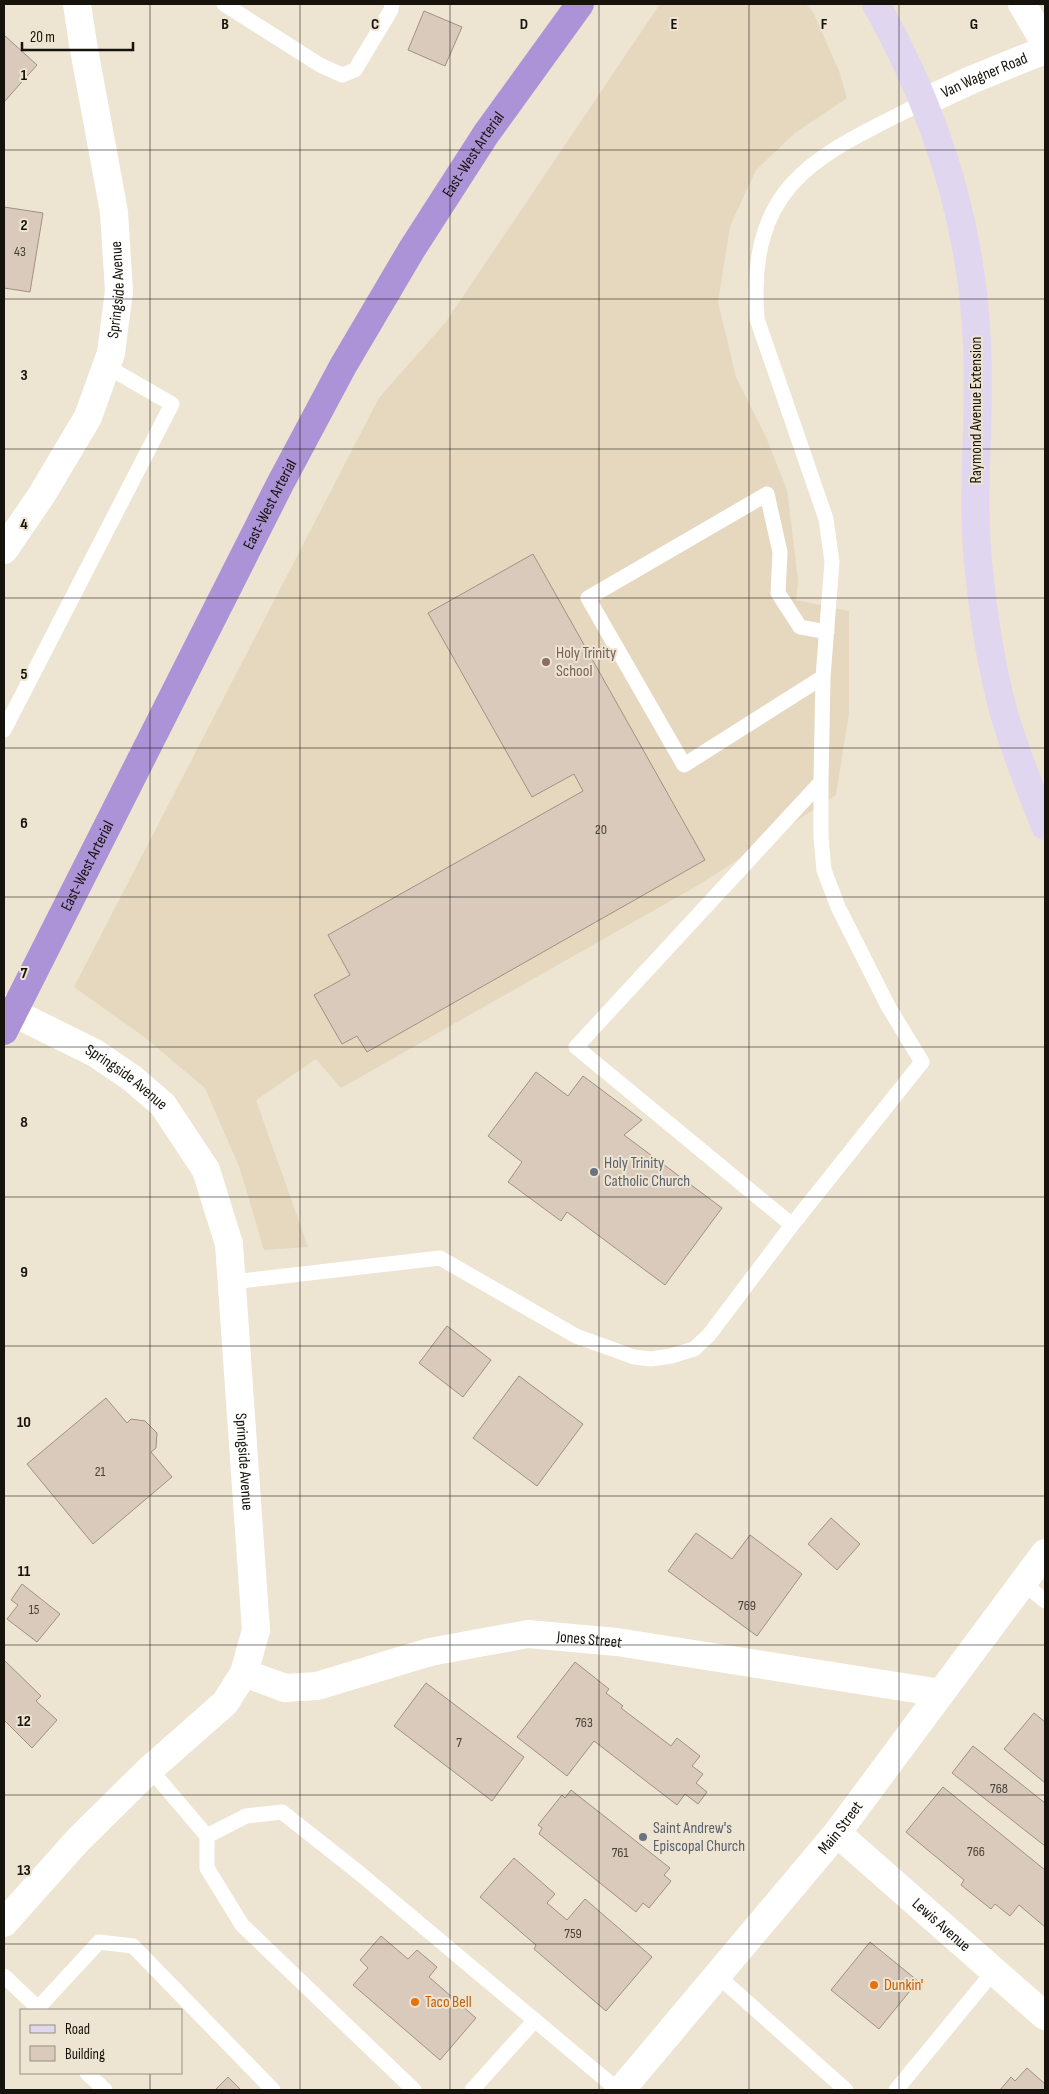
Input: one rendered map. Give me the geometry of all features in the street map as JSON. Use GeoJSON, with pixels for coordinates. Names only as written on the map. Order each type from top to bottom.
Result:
{"type":"FeatureCollection","features":[{"type":"Feature","properties":{"kind":"highway","name":"East-West Arterial"},"geometry":{"type":"LineString","coordinates":[[7,1017],[280,484],[344,366],[412,249],[481,142],[580,4]]}},
{"type":"Feature","properties":{"kind":"main road","name":"Raymond Avenue Extension"},"geometry":{"type":"LineString","coordinates":[[876,4],[900,48],[924,102],[954,189],[965,239],[974,296],[979,401],[976,510],[978,561],[992,663],[1005,717],[1045,826]]}},
{"type":"Feature","properties":{"kind":"street","name":"Springside Avenue"},"geometry":{"type":"LineString","coordinates":[[4,550],[41,496],[88,417],[111,353],[119,291],[114,212],[77,4]]}},
{"type":"Feature","properties":{"kind":"street","name":"Van Wagner Road"},"geometry":{"type":"LineString","coordinates":[[1022,4],[1045,43]]}},
{"type":"Feature","properties":{"kind":"street","name":"Van Wagner Road"},"geometry":{"type":"LineString","coordinates":[[924,102],[971,80],[1045,50]]}},
{"type":"Feature","properties":{"kind":"street","name":"Springside Avenue"},"geometry":{"type":"LineString","coordinates":[[4,1923],[78,1840],[150,1769],[225,1703],[244,1672],[256,1630],[229,1244],[206,1170],[163,1105],[133,1079],[95,1054],[7,1017]]}},
{"type":"Feature","properties":{"kind":"street","name":"Main Street"},"geometry":{"type":"LineString","coordinates":[[627,2088],[837,1833],[1045,1553]]}},
{"type":"Feature","properties":{"kind":"street","name":"Jones Street"},"geometry":{"type":"LineString","coordinates":[[244,1672],[285,1688],[317,1686],[430,1652],[528,1634],[617,1642],[941,1693]]}},
{"type":"Feature","properties":{"kind":"street","name":"Lewis Avenue"},"geometry":{"type":"LineString","coordinates":[[837,1833],[1045,2016]]}},
{"type":"Feature","properties":{"kind":"lane"},"geometry":{"type":"LineString","coordinates":[[224,4],[320,65],[342,75],[356,70],[391,10],[392,4]]}},
{"type":"Feature","properties":{"kind":"lane"},"geometry":{"type":"LineString","coordinates":[[232,1282],[440,1258],[576,1336],[634,1357],[651,1360],[694,1349],[709,1335],[792,1224],[922,1062],[888,1006],[838,907],[824,870],[821,838],[823,677],[832,562],[826,519],[792,416],[756,319],[755,289],[764,230],[778,203],[794,180],[814,162],[840,146],[924,102]]}},
{"type":"Feature","properties":{"kind":"lane"},"geometry":{"type":"LineString","coordinates":[[4,730],[172,404],[106,366]]}},
{"type":"Feature","properties":{"kind":"lane"},"geometry":{"type":"LineString","coordinates":[[823,677],[684,764],[588,598],[767,494],[780,552],[778,593],[800,627],[826,632]]}},
{"type":"Feature","properties":{"kind":"lane"},"geometry":{"type":"LineString","coordinates":[[792,1224],[576,1047],[821,782]]}},
{"type":"Feature","properties":{"kind":"lane"},"geometry":{"type":"LineString","coordinates":[[1023,1583],[1045,1601]]}},
{"type":"Feature","properties":{"kind":"lane"},"geometry":{"type":"LineString","coordinates":[[150,1769],[207,1836],[207,1868],[242,1925],[414,2090]]}},
{"type":"Feature","properties":{"kind":"lane"},"geometry":{"type":"LineString","coordinates":[[207,1836],[246,1816],[282,1812],[358,1872],[535,2020],[627,2088]]}},
{"type":"Feature","properties":{"kind":"lane"},"geometry":{"type":"LineString","coordinates":[[4,1976],[38,2009],[100,1942],[132,1946],[273,2090]]}},
{"type":"Feature","properties":{"kind":"lane"},"geometry":{"type":"LineString","coordinates":[[896,2090],[994,1971]]}},
{"type":"Feature","properties":{"kind":"lane"},"geometry":{"type":"LineString","coordinates":[[718,1976],[846,2090]]}},
{"type":"Feature","properties":{"kind":"lane"},"geometry":{"type":"LineString","coordinates":[[472,2090],[535,2020]]}},
{"type":"Feature","properties":{"kind":"lane"},"geometry":{"type":"LineString","coordinates":[[87,2074],[105,2090]]}},
{"type":"Feature","properties":{"kind":"shaded area","name":"Holy Trinity School"},"geometry":{"type":"Polygon","coordinates":[[[660,4],[806,4],[814,14],[839,71],[847,98],[795,133],[756,170],[730,226],[718,302],[736,377],[766,437],[787,490],[798,580],[796,600],[849,611],[849,713],[836,795],[702,883],[341,1088],[316,1059],[256,1100],[308,1247],[264,1250],[240,1169],[205,1088],[143,1036],[74,987],[379,398],[445,323],[660,4]]]}},
{"type":"Feature","properties":{"kind":"building"},"geometry":{"type":"Polygon","coordinates":[[[424,11],[462,27],[445,66],[408,50],[424,11]]]}},
{"type":"Feature","properties":{"kind":"building"},"geometry":{"type":"Polygon","coordinates":[[[4,35],[37,65],[4,102],[4,35]]]}},
{"type":"Feature","properties":{"kind":"building"},"geometry":{"type":"Polygon","coordinates":[[[4,207],[43,213],[30,292],[4,288],[4,207]]]}},
{"type":"Feature","properties":{"kind":"building"},"geometry":{"type":"Polygon","coordinates":[[[533,554],[705,860],[367,1052],[357,1036],[342,1044],[314,995],[350,975],[328,935],[583,791],[574,774],[532,797],[428,613],[533,554]]]}},
{"type":"Feature","properties":{"kind":"building","name":"Holy Trinity Catholic Church"},"geometry":{"type":"Polygon","coordinates":[[[536,1072],[568,1096],[583,1076],[642,1120],[624,1135],[722,1208],[665,1285],[567,1212],[561,1221],[508,1182],[522,1162],[488,1136],[536,1072]]]}},
{"type":"Feature","properties":{"kind":"building"},"geometry":{"type":"Polygon","coordinates":[[[447,1326],[491,1360],[463,1397],[419,1363],[447,1326]]]}},
{"type":"Feature","properties":{"kind":"building"},"geometry":{"type":"Polygon","coordinates":[[[519,1376],[583,1424],[537,1486],[473,1438],[519,1376]]]}},
{"type":"Feature","properties":{"kind":"building"},"geometry":{"type":"Polygon","coordinates":[[[106,1398],[127,1423],[131,1419],[145,1421],[157,1433],[156,1448],[151,1452],[172,1477],[93,1544],[27,1464],[106,1398]]]}},
{"type":"Feature","properties":{"kind":"building"},"geometry":{"type":"Polygon","coordinates":[[[831,1518],[860,1544],[837,1570],[808,1544],[831,1518]]]}},
{"type":"Feature","properties":{"kind":"building"},"geometry":{"type":"Polygon","coordinates":[[[696,1533],[732,1559],[750,1535],[802,1574],[757,1636],[668,1571],[696,1533]]]}},
{"type":"Feature","properties":{"kind":"building"},"geometry":{"type":"Polygon","coordinates":[[[22,1584],[60,1614],[37,1642],[7,1619],[18,1605],[11,1600],[22,1584]]]}},
{"type":"Feature","properties":{"kind":"building"},"geometry":{"type":"Polygon","coordinates":[[[4,1660],[41,1696],[36,1701],[57,1720],[32,1748],[4,1720],[4,1660]]]}},
{"type":"Feature","properties":{"kind":"building"},"geometry":{"type":"Polygon","coordinates":[[[575,1662],[609,1689],[606,1693],[623,1706],[621,1708],[671,1746],[677,1738],[700,1756],[692,1766],[703,1774],[696,1783],[707,1792],[698,1804],[685,1794],[677,1805],[594,1741],[567,1776],[517,1737],[575,1662]]]}},
{"type":"Feature","properties":{"kind":"building"},"geometry":{"type":"Polygon","coordinates":[[[426,1683],[524,1757],[492,1801],[394,1726],[426,1683]]]}},
{"type":"Feature","properties":{"kind":"building"},"geometry":{"type":"Polygon","coordinates":[[[1034,1713],[1045,1722],[1045,1783],[1004,1749],[1034,1713]]]}},
{"type":"Feature","properties":{"kind":"building"},"geometry":{"type":"Polygon","coordinates":[[[973,1746],[1045,1803],[1045,1846],[952,1773],[973,1746]]]}},
{"type":"Feature","properties":{"kind":"building"},"geometry":{"type":"Polygon","coordinates":[[[943,1787],[1045,1870],[1045,1927],[1019,1905],[1010,1916],[995,1904],[991,1909],[961,1885],[964,1880],[906,1832],[943,1787]]]}},
{"type":"Feature","properties":{"kind":"building"},"geometry":{"type":"Polygon","coordinates":[[[571,1790],[670,1868],[664,1875],[671,1881],[649,1908],[643,1903],[636,1912],[539,1834],[542,1828],[538,1825],[562,1795],[565,1798],[571,1790]]]}},
{"type":"Feature","properties":{"kind":"building"},"geometry":{"type":"Polygon","coordinates":[[[514,1858],[555,1894],[547,1903],[567,1920],[585,1899],[652,1957],[606,2011],[534,1949],[536,1945],[480,1897],[514,1858]]]}},
{"type":"Feature","properties":{"kind":"building","name":"Taco Bell"},"geometry":{"type":"Polygon","coordinates":[[[381,1936],[408,1959],[417,1950],[437,1967],[429,1977],[476,2018],[440,2060],[353,1985],[368,1968],[360,1960],[381,1936]]]}},
{"type":"Feature","properties":{"kind":"building","name":"Dunkin'"},"geometry":{"type":"Polygon","coordinates":[[[870,1942],[918,1981],[879,2029],[831,1990],[870,1942]]]}},
{"type":"Feature","properties":{"kind":"building"},"geometry":{"type":"Polygon","coordinates":[[[1027,2068],[1045,2084],[1045,2090],[1000,2090],[1011,2077],[1015,2081],[1027,2068]]]}},
{"type":"Feature","properties":{"kind":"building"},"geometry":{"type":"Polygon","coordinates":[[[228,2077],[241,2090],[215,2090],[228,2077]]]}},
{"type":"Feature","properties":{"kind":"place","name":"Holy Trinity School"},"geometry":{"type":"Point","coordinates":[546,662]}},
{"type":"Feature","properties":{"kind":"place","name":"Holy Trinity Catholic Church"},"geometry":{"type":"Point","coordinates":[594,1172]}},
{"type":"Feature","properties":{"kind":"place","name":"Saint Andrew's Episcopal Church"},"geometry":{"type":"Point","coordinates":[643,1837]}},
{"type":"Feature","properties":{"kind":"place","name":"Dunkin'"},"geometry":{"type":"Point","coordinates":[874,1985]}},
{"type":"Feature","properties":{"kind":"place","name":"Taco Bell"},"geometry":{"type":"Point","coordinates":[415,2002]}}]}
